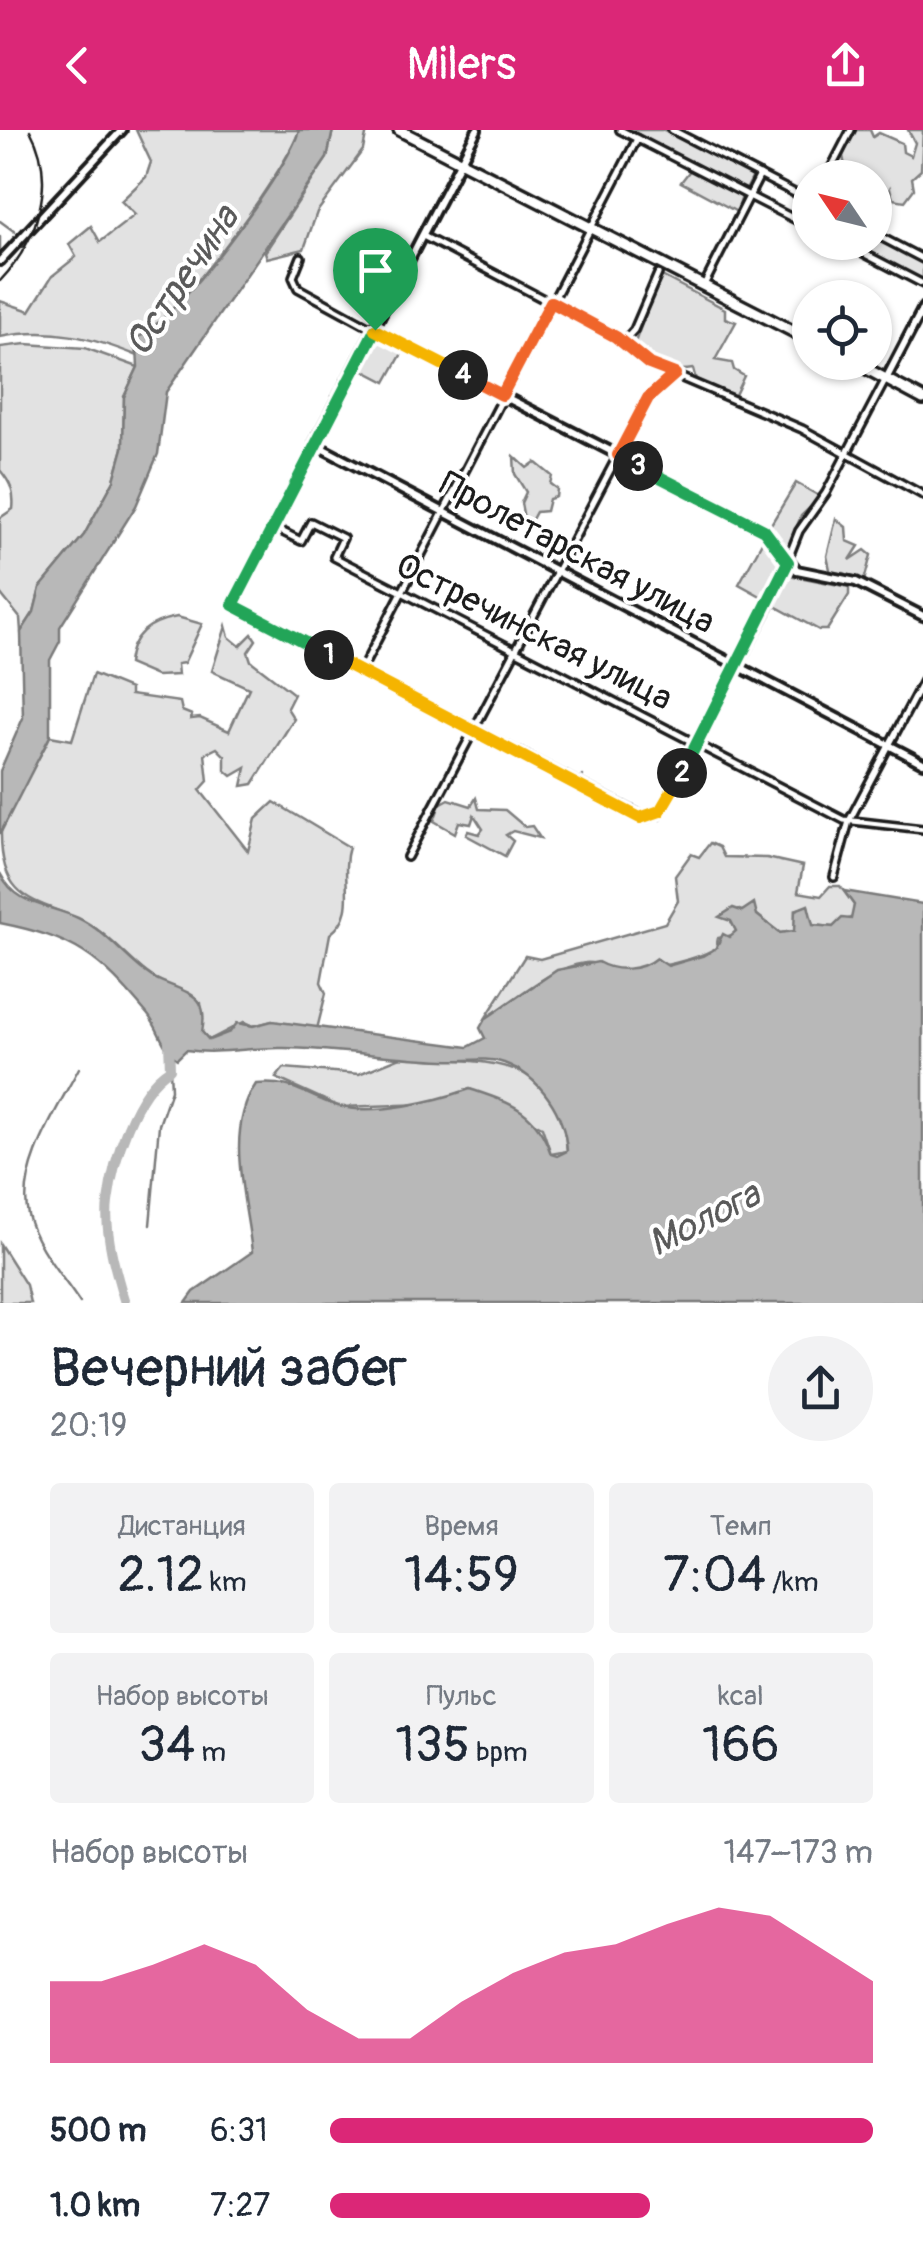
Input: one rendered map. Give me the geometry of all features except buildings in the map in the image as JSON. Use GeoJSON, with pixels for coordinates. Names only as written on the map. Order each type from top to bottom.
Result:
{"type":"FeatureCollection","features":[{"type":"Feature","properties":{"kind":"main road"},"geometry":{"type":"LineString","coordinates":[[399,130],[792,331]]}},
{"type":"Feature","properties":{"kind":"main road"},"geometry":{"type":"LineString","coordinates":[[888,380],[923,398]]}},
{"type":"Feature","properties":{"kind":"street"},"geometry":{"type":"LineString","coordinates":[[0,261],[122,130]]}},
{"type":"Feature","properties":{"kind":"street"},"geometry":{"type":"LineString","coordinates":[[477,130],[233,605],[633,815],[652,817],[671,793],[738,666],[799,531],[885,380]]}},
{"type":"Feature","properties":{"kind":"street"},"geometry":{"type":"LineString","coordinates":[[620,130],[792,217]]}},
{"type":"Feature","properties":{"kind":"street"},"geometry":{"type":"LineString","coordinates":[[672,130],[792,192]]}},
{"type":"Feature","properties":{"kind":"street"},"geometry":{"type":"LineString","coordinates":[[835,160],[851,130]]}},
{"type":"Feature","properties":{"kind":"street"},"geometry":{"type":"LineString","coordinates":[[361,671],[637,139]]}},
{"type":"Feature","properties":{"kind":"street"},"geometry":{"type":"LineString","coordinates":[[704,285],[760,175]]}},
{"type":"Feature","properties":{"kind":"street"},"geometry":{"type":"LineString","coordinates":[[425,237],[623,342],[649,364],[847,453],[923,494]]}},
{"type":"Feature","properties":{"kind":"street"},"geometry":{"type":"LineString","coordinates":[[892,243],[923,259]]}},
{"type":"Feature","properties":{"kind":"street"},"geometry":{"type":"LineString","coordinates":[[301,258],[292,278],[298,288],[764,530],[788,562],[802,571],[855,582],[923,616]]}},
{"type":"Feature","properties":{"kind":"street"},"geometry":{"type":"LineString","coordinates":[[877,260],[923,284]]}},
{"type":"Feature","properties":{"kind":"street"},"geometry":{"type":"LineString","coordinates":[[623,342],[634,330],[658,274]]}},
{"type":"Feature","properties":{"kind":"street"},"geometry":{"type":"LineString","coordinates":[[892,367],[923,308]]}},
{"type":"Feature","properties":{"kind":"street"},"geometry":{"type":"LineString","coordinates":[[407,858],[648,398],[675,374]]}},
{"type":"Feature","properties":{"kind":"street","name":"Пролетарская улица"},"geometry":{"type":"LineString","coordinates":[[314,444],[923,763]]}},
{"type":"Feature","properties":{"kind":"street","name":"Остречинская улица"},"geometry":{"type":"LineString","coordinates":[[273,526],[302,541],[311,522],[343,538],[334,557],[695,746],[849,821],[923,829]]}},
{"type":"Feature","properties":{"kind":"street"},"geometry":{"type":"LineString","coordinates":[[834,878],[849,821],[923,681]]}},
{"type":"Feature","properties":{"kind":"shaded area"},"geometry":{"type":"Polygon","coordinates":[[[136,130],[299,130],[273,178],[224,248],[171,311],[131,341],[138,356],[70,336],[36,333],[0,337],[0,301],[30,311],[52,276],[76,257],[69,244],[91,226],[100,242],[135,215],[121,201],[146,177],[151,162],[136,130]]]}},
{"type":"Feature","properties":{"kind":"shaded area"},"geometry":{"type":"Polygon","coordinates":[[[333,130],[367,130],[363,150],[317,212],[304,249],[267,258],[265,252],[327,158],[333,130]]]}},
{"type":"Feature","properties":{"kind":"shaded area"},"geometry":{"type":"Polygon","coordinates":[[[629,130],[664,130],[753,176],[746,190],[629,130]]]}},
{"type":"Feature","properties":{"kind":"shaded area"},"geometry":{"type":"Polygon","coordinates":[[[855,130],[870,130],[873,137],[879,133],[902,143],[903,152],[911,156],[915,143],[908,130],[923,130],[921,170],[912,178],[914,189],[905,201],[893,199],[892,160],[844,160],[855,130]]]}},
{"type":"Feature","properties":{"kind":"shaded area"},"geometry":{"type":"Polygon","coordinates":[[[691,169],[742,196],[737,212],[681,182],[691,169]]]}},
{"type":"Feature","properties":{"kind":"shaded area"},"geometry":{"type":"Polygon","coordinates":[[[892,246],[923,262],[923,281],[882,260],[892,260],[892,246]]]}},
{"type":"Feature","properties":{"kind":"shaded area"},"geometry":{"type":"Polygon","coordinates":[[[660,275],[725,309],[725,318],[736,322],[715,360],[732,363],[734,370],[744,376],[733,399],[696,380],[693,369],[660,366],[634,345],[660,275]]]}},
{"type":"Feature","properties":{"kind":"shaded area"},"geometry":{"type":"Polygon","coordinates":[[[377,336],[405,348],[386,382],[359,368],[377,336]]]}},
{"type":"Feature","properties":{"kind":"shaded area"},"geometry":{"type":"Polygon","coordinates":[[[26,344],[85,348],[138,367],[124,397],[123,448],[114,480],[84,535],[40,588],[34,612],[21,632],[20,618],[0,593],[0,518],[13,509],[13,503],[11,488],[0,470],[0,347],[26,344]]]}},
{"type":"Feature","properties":{"kind":"shaded area"},"geometry":{"type":"Polygon","coordinates":[[[514,456],[527,468],[535,462],[552,476],[550,484],[557,489],[546,511],[536,512],[530,523],[524,519],[521,503],[526,492],[515,474],[514,456]]]}},
{"type":"Feature","properties":{"kind":"shaded area"},"geometry":{"type":"Polygon","coordinates":[[[796,483],[821,497],[801,516],[788,548],[768,529],[796,483]]]}},
{"type":"Feature","properties":{"kind":"shaded area"},"geometry":{"type":"Polygon","coordinates":[[[836,519],[846,527],[847,541],[859,546],[850,560],[865,550],[871,555],[864,581],[844,573],[831,574],[827,556],[836,519]]]}},
{"type":"Feature","properties":{"kind":"shaded area"},"geometry":{"type":"Polygon","coordinates":[[[766,535],[783,559],[768,600],[739,584],[766,535]]]}},
{"type":"Feature","properties":{"kind":"shaded area"},"geometry":{"type":"Polygon","coordinates":[[[789,575],[849,587],[849,595],[827,630],[819,630],[775,606],[776,596],[789,575]]]}},
{"type":"Feature","properties":{"kind":"shaded area"},"geometry":{"type":"Polygon","coordinates":[[[177,617],[202,624],[184,663],[177,664],[178,675],[156,676],[128,664],[133,645],[143,631],[177,617]]]}},
{"type":"Feature","properties":{"kind":"shaded area"},"geometry":{"type":"Polygon","coordinates":[[[226,626],[229,637],[240,646],[252,634],[256,640],[248,652],[251,661],[294,694],[287,708],[294,719],[253,784],[242,786],[246,768],[232,776],[225,770],[225,756],[217,748],[205,754],[208,781],[200,790],[248,851],[256,819],[274,802],[349,847],[347,905],[339,925],[330,934],[321,982],[326,993],[317,1029],[272,1021],[253,1026],[244,1022],[209,1040],[202,1032],[201,1003],[140,968],[95,928],[18,890],[3,858],[1,832],[9,807],[50,736],[72,740],[93,674],[130,689],[130,695],[180,702],[182,711],[192,715],[191,719],[200,718],[229,731],[249,688],[212,671],[226,626]]]}},
{"type":"Feature","properties":{"kind":"shaded area"},"geometry":{"type":"Polygon","coordinates":[[[476,798],[479,809],[505,810],[525,827],[532,826],[540,838],[513,831],[506,835],[513,841],[505,856],[466,835],[468,831],[479,834],[483,829],[474,815],[471,824],[459,822],[455,833],[434,821],[440,804],[449,799],[471,806],[476,798]]]}},
{"type":"Feature","properties":{"kind":"shaded area"},"geometry":{"type":"Polygon","coordinates":[[[710,843],[719,847],[724,857],[767,858],[803,866],[798,892],[821,896],[830,886],[840,886],[854,905],[854,916],[833,927],[812,925],[808,906],[795,910],[795,931],[780,933],[757,915],[743,911],[731,921],[736,931],[733,935],[718,938],[716,948],[706,953],[639,969],[614,970],[589,963],[572,966],[546,977],[485,1019],[525,956],[540,959],[665,923],[678,901],[675,876],[691,854],[699,857],[710,843]]]}},
{"type":"Feature","properties":{"kind":"shaded area"},"geometry":{"type":"Polygon","coordinates":[[[403,1056],[485,1062],[531,1078],[549,1094],[561,1118],[567,1151],[551,1154],[542,1127],[470,1089],[428,1104],[340,1107],[276,1078],[284,1068],[359,1074],[403,1056]]]}},
{"type":"Feature","properties":{"kind":"shaded area"},"geometry":{"type":"Polygon","coordinates":[[[0,1244],[26,1285],[30,1303],[0,1303],[0,1244]]]}},
{"type":"Feature","properties":{"kind":"water"},"geometry":{"type":"Polygon","coordinates":[[[299,130],[333,130],[327,158],[166,392],[158,454],[136,506],[60,627],[60,641],[50,660],[50,736],[0,834],[0,771],[23,718],[21,632],[34,612],[40,588],[84,535],[114,480],[123,448],[124,397],[138,367],[137,347],[131,340],[148,331],[197,282],[274,179],[299,130]]]}},
{"type":"Feature","properties":{"kind":"water","name":"Молога"},"geometry":{"type":"Polygon","coordinates":[[[0,873],[24,898],[89,924],[152,977],[197,999],[202,1006],[202,1032],[209,1040],[230,1032],[237,1023],[253,1026],[272,1021],[468,1047],[485,1038],[480,1028],[485,1019],[557,970],[598,962],[628,969],[656,958],[668,966],[705,955],[716,948],[723,934],[729,937],[736,931],[731,921],[719,917],[733,908],[742,911],[754,903],[757,915],[780,933],[794,931],[795,910],[808,905],[813,925],[833,927],[842,918],[851,919],[854,905],[844,891],[923,904],[923,1303],[186,1303],[194,1292],[252,1252],[239,1144],[246,1103],[256,1084],[280,1084],[353,1109],[423,1102],[470,1089],[520,1110],[538,1127],[551,1154],[557,1156],[567,1151],[556,1110],[529,1077],[497,1061],[284,1048],[186,1050],[177,1059],[148,1015],[115,978],[84,952],[48,935],[0,923],[0,873]]]}},
{"type":"Feature","properties":{"kind":"waterway"},"geometry":{"type":"LineString","coordinates":[[0,221],[15,232]]}},
{"type":"Feature","properties":{"kind":"waterway"},"geometry":{"type":"LineString","coordinates":[[0,237],[0,250]]}},
{"type":"Feature","properties":{"kind":"waterway"},"geometry":{"type":"LineString","coordinates":[[564,569],[584,531]]}},
{"type":"Feature","properties":{"kind":"waterway"},"geometry":{"type":"LineString","coordinates":[[660,820],[695,756]]}},
{"type":"Feature","properties":{"kind":"waterway"},"geometry":{"type":"LineString","coordinates":[[583,776],[581,781],[610,796]]}},
{"type":"Feature","properties":{"kind":"waterway"},"geometry":{"type":"LineString","coordinates":[[640,812],[654,810],[667,790]]}},
{"type":"Feature","properties":{"kind":"waterway","name":"Остречина"},"geometry":{"type":"LineString","coordinates":[[125,1303],[109,1240],[111,1185],[120,1148],[136,1110],[157,1079],[170,1069],[169,1042]]}},
{"type":"Feature","properties":{"kind":"waterway"},"geometry":{"type":"LineString","coordinates":[[79,1068],[41,1139],[26,1197],[37,1239],[80,1303]]}},
{"type":"Feature","properties":{"kind":"waterway"},"geometry":{"type":"LineString","coordinates":[[150,1225],[159,1125],[171,1090],[170,1069]]}},
{"type":"Feature","properties":{"kind":"railway"},"geometry":{"type":"LineString","coordinates":[[0,281],[33,230],[43,190],[38,150],[30,130]]}},
{"type":"Feature","properties":{"kind":"route"},"geometry":{"type":"LineString","coordinates":[[551,302],[616,337],[649,364],[675,374],[648,398],[618,455],[764,530],[788,562],[769,607],[671,793],[652,817],[633,815],[233,605],[375,330],[502,395],[551,302]]}}]}
